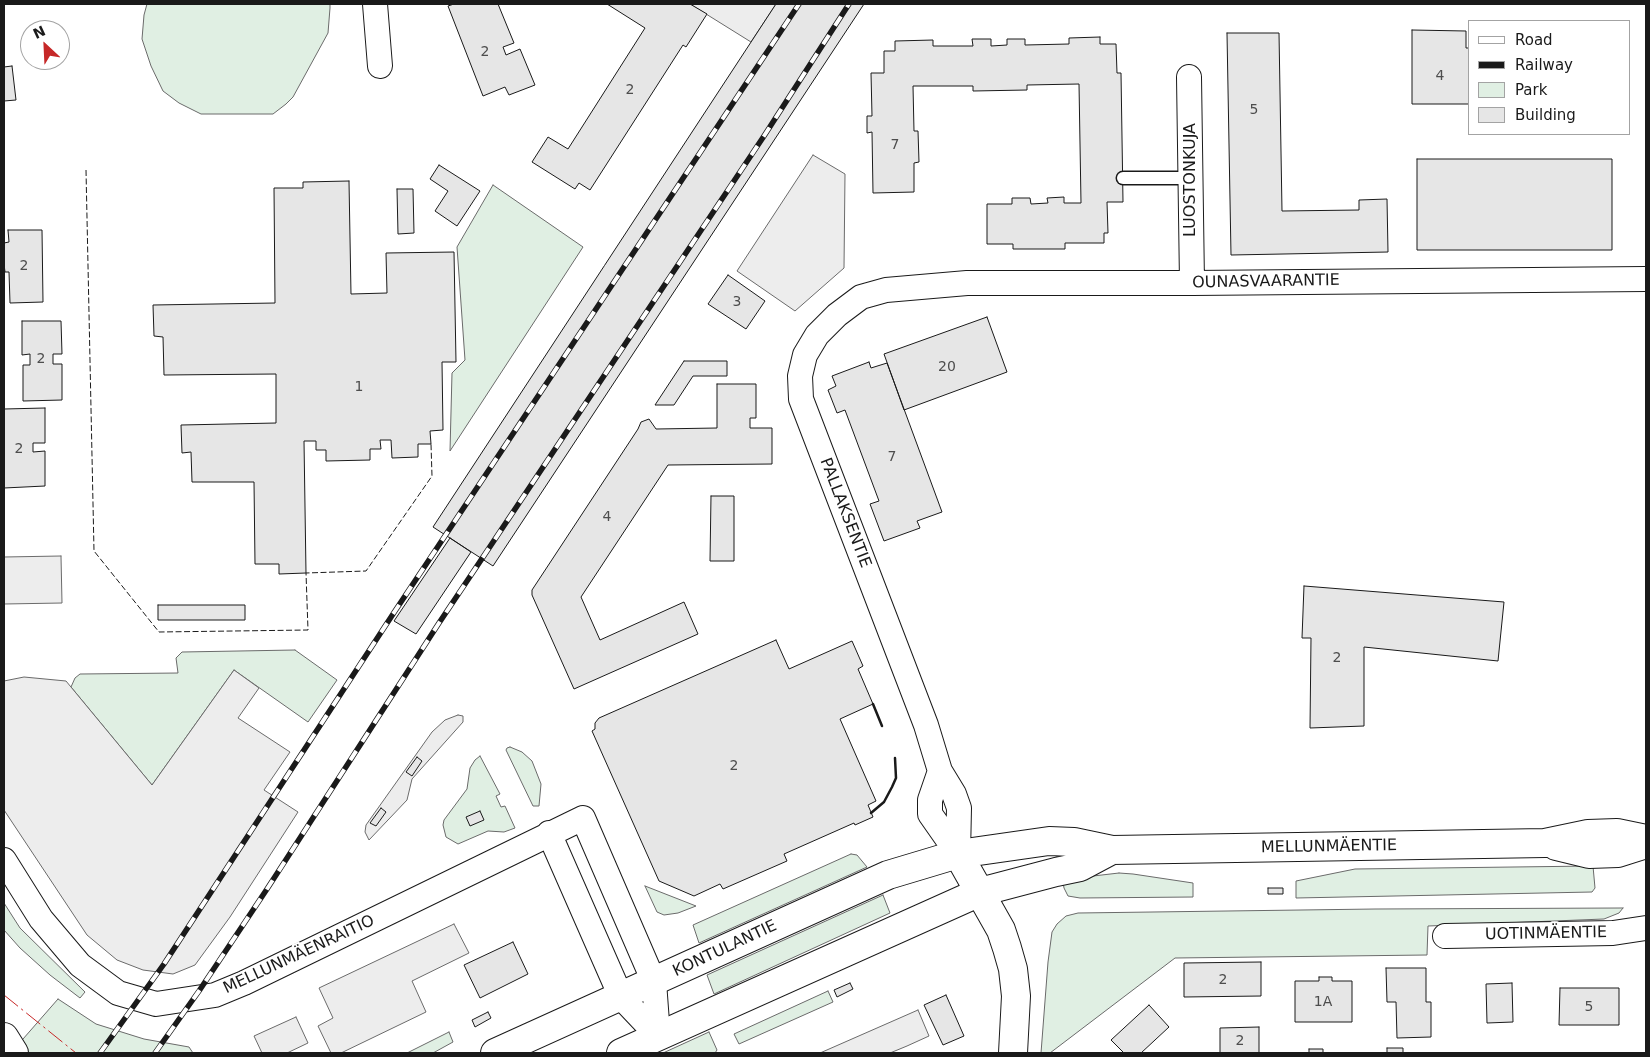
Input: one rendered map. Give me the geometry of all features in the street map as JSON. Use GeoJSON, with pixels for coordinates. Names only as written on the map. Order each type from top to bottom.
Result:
{"type":"FeatureCollection","features":[{"type":"Feature","properties":{"kind":"main road","name":"MELLUNMÄENTIE"},"geometry":{"type":"LineString","coordinates":[[958,854],[1049,841],[1074,842],[1112,850],[1545,843],[1588,834],[1617,833],[1646,839]]}},
{"type":"Feature","properties":{"kind":"main road","name":"MELLUNMÄENTIE"},"geometry":{"type":"LineString","coordinates":[[1545,843],[1589,854],[1618,853],[1646,844]]}},
{"type":"Feature","properties":{"kind":"main road","name":"MELLUNMÄENTIE"},"geometry":{"type":"LineString","coordinates":[[980,892],[1056,872],[1080,868],[1112,850]]}},
{"type":"Feature","properties":{"kind":"main road"},"geometry":{"type":"LineString","coordinates":[[958,854],[1001,930],[1012,969],[1016,996],[1013,1053]]}},
{"type":"Feature","properties":{"kind":"main road","name":"KONTULANTIE"},"geometry":{"type":"LineString","coordinates":[[495,1053],[888,875],[958,854]]}},
{"type":"Feature","properties":{"kind":"main road"},"geometry":{"type":"LineString","coordinates":[[621,1053],[980,892]]}},
{"type":"Feature","properties":{"kind":"main road"},"geometry":{"type":"LineString","coordinates":[[4,1038],[14,1053]]}},
{"type":"Feature","properties":{"kind":"street"},"geometry":{"type":"LineString","coordinates":[[375,4],[380,66]]}},
{"type":"Feature","properties":{"kind":"street","name":"LUOSTONKUJA"},"geometry":{"type":"LineString","coordinates":[[1189,78],[1192,283]]}},
{"type":"Feature","properties":{"kind":"street","name":"OUNASVAARANTIE"},"geometry":{"type":"LineString","coordinates":[[886,290],[966,283],[1646,279]]}},
{"type":"Feature","properties":{"kind":"street","name":"PALLAKSENTIE"},"geometry":{"type":"LineString","coordinates":[[886,290],[861,297],[837,315],[818,335],[805,355],[800,376],[801,399],[926,725],[940,771],[954,794],[959,808],[958,854]]}},
{"type":"Feature","properties":{"kind":"street","name":"MELLUNMÄENRAITIO"},"geometry":{"type":"LineString","coordinates":[[4,860],[41,919],[80,965],[118,993],[156,1004],[215,994],[244,983],[582,818],[654,982],[658,1036]]}},
{"type":"Feature","properties":{"kind":"street"},"geometry":{"type":"LineString","coordinates":[[549,833],[621,997],[658,1036]]}},
{"type":"Feature","properties":{"kind":"street","name":"UOTINMÄENTIE"},"geometry":{"type":"LineString","coordinates":[[1445,936],[1613,934],[1646,928]]}},
{"type":"Feature","properties":{"kind":"lane"},"geometry":{"type":"LineString","coordinates":[[1123,178],[1191,178]]}},
{"type":"Feature","properties":{"kind":"green space"},"geometry":{"type":"Polygon","coordinates":[[[147,4],[330,4],[328,33],[293,97],[273,114],[201,114],[179,103],[163,91],[151,66],[142,39],[147,4]]]}},
{"type":"Feature","properties":{"kind":"green space"},"geometry":{"type":"Polygon","coordinates":[[[493,185],[583,247],[450,451],[452,373],[465,360],[457,247],[493,185]]]}},
{"type":"Feature","properties":{"kind":"green space"},"geometry":{"type":"Polygon","coordinates":[[[295,650],[337,680],[308,722],[234,670],[152,785],[71,687],[75,678],[80,674],[178,673],[176,658],[182,652],[295,650]]]}},
{"type":"Feature","properties":{"kind":"green space"},"geometry":{"type":"Polygon","coordinates":[[[510,747],[522,752],[532,761],[541,784],[539,806],[533,806],[506,750],[510,747]]]}},
{"type":"Feature","properties":{"kind":"green space"},"geometry":{"type":"Polygon","coordinates":[[[480,756],[500,794],[496,796],[501,807],[505,806],[515,828],[504,832],[488,831],[458,844],[446,837],[443,825],[444,820],[467,789],[470,768],[480,756]]]}},
{"type":"Feature","properties":{"kind":"green space"},"geometry":{"type":"Polygon","coordinates":[[[851,854],[857,855],[867,867],[699,943],[693,925],[851,854]]]}},
{"type":"Feature","properties":{"kind":"green space"},"geometry":{"type":"Polygon","coordinates":[[[1593,866],[1595,888],[1592,892],[1296,898],[1296,881],[1355,869],[1593,866]]]}},
{"type":"Feature","properties":{"kind":"green space"},"geometry":{"type":"Polygon","coordinates":[[[1119,873],[1193,883],[1193,897],[1080,898],[1068,896],[1064,888],[1063,882],[1076,878],[1119,873]]]}},
{"type":"Feature","properties":{"kind":"green space"},"geometry":{"type":"Polygon","coordinates":[[[645,886],[696,906],[678,913],[664,915],[657,912],[645,886]]]}},
{"type":"Feature","properties":{"kind":"green space"},"geometry":{"type":"Polygon","coordinates":[[[883,895],[890,913],[714,994],[707,975],[883,895]]]}},
{"type":"Feature","properties":{"kind":"green space"},"geometry":{"type":"Polygon","coordinates":[[[4,903],[20,928],[85,992],[80,998],[50,975],[20,948],[4,930],[4,903]]]}},
{"type":"Feature","properties":{"kind":"green space"},"geometry":{"type":"Polygon","coordinates":[[[1623,908],[1619,913],[1604,919],[1428,926],[1427,955],[1175,958],[1050,1053],[1041,1053],[1052,932],[1057,924],[1066,916],[1078,913],[1623,908]]]}},
{"type":"Feature","properties":{"kind":"green space"},"geometry":{"type":"Polygon","coordinates":[[[828,991],[833,1002],[739,1044],[734,1034],[828,991]]]}},
{"type":"Feature","properties":{"kind":"green space"},"geometry":{"type":"Polygon","coordinates":[[[58,999],[96,1024],[144,1039],[189,1047],[193,1053],[21,1053],[16,1047],[58,999]]]}},
{"type":"Feature","properties":{"kind":"green space"},"geometry":{"type":"Polygon","coordinates":[[[449,1032],[453,1042],[433,1053],[407,1053],[449,1032]]]}},
{"type":"Feature","properties":{"kind":"green space"},"geometry":{"type":"Polygon","coordinates":[[[709,1032],[717,1050],[715,1053],[663,1053],[709,1032]]]}},
{"type":"Feature","properties":{"kind":"shaded area"},"geometry":{"type":"Polygon","coordinates":[[[690,4],[776,4],[751,42],[690,4]]]}},
{"type":"Feature","properties":{"kind":"shaded area"},"geometry":{"type":"Polygon","coordinates":[[[813,155],[845,174],[844,268],[795,311],[737,271],[813,155]]]}},
{"type":"Feature","properties":{"kind":"shaded area"},"geometry":{"type":"Polygon","coordinates":[[[61,556],[62,603],[4,604],[4,557],[61,556]]]}},
{"type":"Feature","properties":{"kind":"shaded area"},"geometry":{"type":"Polygon","coordinates":[[[234,670],[259,688],[238,718],[290,752],[264,790],[298,812],[230,917],[195,965],[173,974],[143,970],[117,960],[87,935],[4,810],[4,681],[24,677],[66,681],[152,785],[234,670]]]}},
{"type":"Feature","properties":{"kind":"shaded area"},"geometry":{"type":"Polygon","coordinates":[[[458,715],[463,716],[463,722],[412,779],[407,800],[369,840],[365,832],[366,825],[432,732],[445,720],[458,715]]]}},
{"type":"Feature","properties":{"kind":"shaded area"},"geometry":{"type":"Polygon","coordinates":[[[454,924],[469,953],[412,981],[426,1012],[341,1053],[331,1053],[318,1026],[333,1018],[319,988],[454,924]]]}},
{"type":"Feature","properties":{"kind":"shaded area"},"geometry":{"type":"Polygon","coordinates":[[[918,1010],[929,1036],[907,1046],[890,1053],[820,1053],[918,1010]]]}},
{"type":"Feature","properties":{"kind":"shaded area"},"geometry":{"type":"Polygon","coordinates":[[[296,1017],[308,1043],[287,1053],[262,1053],[254,1036],[296,1017]]]}},
{"type":"Feature","properties":{"kind":"building"},"geometry":{"type":"Polygon","coordinates":[[[454,4],[498,4],[514,43],[503,47],[506,55],[520,49],[535,85],[509,95],[505,87],[483,96],[448,6],[454,4]]]}},
{"type":"Feature","properties":{"kind":"building"},"geometry":{"type":"Polygon","coordinates":[[[607,4],[690,4],[707,14],[686,47],[683,45],[590,190],[579,183],[575,189],[532,162],[548,137],[568,149],[645,28],[607,4]]]}},
{"type":"Feature","properties":{"kind":"building"},"geometry":{"type":"Polygon","coordinates":[[[776,4],[864,4],[493,566],[433,527],[776,4]]]}},
{"type":"Feature","properties":{"kind":"building"},"geometry":{"type":"Polygon","coordinates":[[[1412,30],[1466,31],[1466,48],[1468,48],[1468,104],[1412,104],[1412,30]]]}},
{"type":"Feature","properties":{"kind":"building"},"geometry":{"type":"Polygon","coordinates":[[[1227,33],[1279,33],[1282,211],[1359,210],[1359,200],[1387,199],[1388,252],[1231,255],[1227,33]]]}},
{"type":"Feature","properties":{"kind":"building"},"geometry":{"type":"Polygon","coordinates":[[[1100,37],[1100,44],[1116,44],[1117,73],[1121,73],[1123,202],[1107,202],[1108,233],[1104,233],[1104,243],[1065,243],[1065,249],[1013,249],[1013,244],[987,244],[987,204],[1012,204],[1012,198],[1030,198],[1031,204],[1048,203],[1047,198],[1064,197],[1064,203],[1081,203],[1079,84],[1027,85],[1027,90],[973,91],[973,86],[913,86],[914,131],[918,131],[919,162],[914,163],[914,192],[873,193],[872,132],[867,133],[867,116],[872,116],[871,73],[884,73],[884,51],[895,51],[895,41],[933,40],[933,46],[973,46],[972,39],[991,39],[991,46],[1007,45],[1007,39],[1025,39],[1025,45],[1069,44],[1069,38],[1100,37]]]}},
{"type":"Feature","properties":{"kind":"building"},"geometry":{"type":"Polygon","coordinates":[[[12,66],[16,100],[4,101],[4,67],[12,66]]]}},
{"type":"Feature","properties":{"kind":"building"},"geometry":{"type":"Polygon","coordinates":[[[1417,159],[1612,159],[1612,250],[1417,250],[1417,159]]]}},
{"type":"Feature","properties":{"kind":"building"},"geometry":{"type":"Polygon","coordinates":[[[439,165],[480,191],[457,226],[435,211],[448,191],[430,179],[439,165]]]}},
{"type":"Feature","properties":{"kind":"building"},"geometry":{"type":"Polygon","coordinates":[[[349,181],[351,294],[387,293],[386,253],[454,252],[456,362],[442,362],[443,430],[430,431],[431,444],[418,444],[418,457],[392,458],[391,440],[380,440],[381,449],[370,449],[370,460],[326,461],[326,450],[316,450],[316,441],[304,441],[306,573],[279,574],[279,564],[255,564],[254,482],[192,482],[191,452],[182,453],[181,425],[276,423],[276,374],[164,375],[163,337],[154,336],[153,305],[275,303],[274,188],[303,188],[303,182],[349,181]]]}},
{"type":"Feature","properties":{"kind":"building"},"geometry":{"type":"Polygon","coordinates":[[[397,189],[413,189],[414,233],[398,234],[397,189]]]}},
{"type":"Feature","properties":{"kind":"building"},"geometry":{"type":"Polygon","coordinates":[[[8,230],[42,230],[43,302],[10,303],[9,272],[5,272],[4,264],[4,243],[9,242],[8,230]]]}},
{"type":"Feature","properties":{"kind":"building"},"geometry":{"type":"Polygon","coordinates":[[[728,275],[765,301],[746,329],[708,304],[728,275]]]}},
{"type":"Feature","properties":{"kind":"building"},"geometry":{"type":"Polygon","coordinates":[[[987,317],[1007,372],[904,410],[884,354],[987,317]]]}},
{"type":"Feature","properties":{"kind":"building"},"geometry":{"type":"Polygon","coordinates":[[[22,321],[61,321],[62,354],[53,354],[53,364],[62,364],[62,400],[23,401],[23,365],[30,365],[30,354],[22,355],[22,321]]]}},
{"type":"Feature","properties":{"kind":"building"},"geometry":{"type":"Polygon","coordinates":[[[684,361],[727,361],[727,376],[693,376],[674,405],[655,405],[684,361]]]}},
{"type":"Feature","properties":{"kind":"building"},"geometry":{"type":"Polygon","coordinates":[[[869,362],[871,368],[887,363],[942,512],[917,521],[920,528],[884,541],[870,504],[879,501],[845,410],[837,413],[828,390],[836,386],[832,376],[869,362]]]}},
{"type":"Feature","properties":{"kind":"building"},"geometry":{"type":"Polygon","coordinates":[[[717,384],[756,384],[756,418],[750,418],[750,428],[772,428],[772,464],[668,465],[581,597],[600,640],[684,602],[698,634],[574,689],[532,595],[532,590],[641,422],[649,419],[656,429],[717,428],[717,384]]]}},
{"type":"Feature","properties":{"kind":"building"},"geometry":{"type":"Polygon","coordinates":[[[45,408],[45,443],[33,443],[33,452],[45,451],[45,486],[4,488],[4,409],[45,408]]]}},
{"type":"Feature","properties":{"kind":"building"},"geometry":{"type":"Polygon","coordinates":[[[711,496],[734,496],[734,561],[710,561],[711,496]]]}},
{"type":"Feature","properties":{"kind":"building"},"geometry":{"type":"Polygon","coordinates":[[[450,538],[471,552],[416,634],[394,621],[450,538]]]}},
{"type":"Feature","properties":{"kind":"building"},"geometry":{"type":"Polygon","coordinates":[[[1304,586],[1504,602],[1498,661],[1364,647],[1364,726],[1310,728],[1311,638],[1302,638],[1304,586]]]}},
{"type":"Feature","properties":{"kind":"building"},"geometry":{"type":"Polygon","coordinates":[[[158,605],[245,605],[245,620],[158,620],[158,605]]]}},
{"type":"Feature","properties":{"kind":"building"},"geometry":{"type":"Polygon","coordinates":[[[776,640],[789,669],[852,641],[863,666],[858,669],[873,704],[840,719],[876,801],[868,805],[873,817],[855,825],[854,823],[784,854],[787,861],[723,889],[720,884],[694,896],[659,881],[592,731],[595,729],[595,723],[599,718],[776,640]]]}},
{"type":"Feature","properties":{"kind":"building"},"geometry":{"type":"Polygon","coordinates":[[[417,757],[422,761],[412,776],[406,772],[417,757]]]}},
{"type":"Feature","properties":{"kind":"building"},"geometry":{"type":"Polygon","coordinates":[[[381,808],[386,812],[376,826],[370,823],[381,808]]]}},
{"type":"Feature","properties":{"kind":"building"},"geometry":{"type":"Polygon","coordinates":[[[480,811],[484,820],[470,826],[466,817],[480,811]]]}},
{"type":"Feature","properties":{"kind":"building"},"geometry":{"type":"Polygon","coordinates":[[[1268,888],[1283,888],[1283,894],[1268,894],[1268,888]]]}},
{"type":"Feature","properties":{"kind":"building"},"geometry":{"type":"Polygon","coordinates":[[[513,942],[528,974],[480,998],[464,965],[513,942]]]}},
{"type":"Feature","properties":{"kind":"building"},"geometry":{"type":"Polygon","coordinates":[[[1261,962],[1261,996],[1184,997],[1184,963],[1261,962]]]}},
{"type":"Feature","properties":{"kind":"building"},"geometry":{"type":"Polygon","coordinates":[[[1386,968],[1426,968],[1426,1002],[1431,1002],[1431,1037],[1397,1038],[1396,1002],[1387,1002],[1386,968]]]}},
{"type":"Feature","properties":{"kind":"building"},"geometry":{"type":"Polygon","coordinates":[[[1319,977],[1332,977],[1332,981],[1352,981],[1352,1022],[1295,1022],[1295,981],[1319,981],[1319,977]]]}},
{"type":"Feature","properties":{"kind":"building"},"geometry":{"type":"Polygon","coordinates":[[[850,983],[853,989],[837,997],[834,990],[850,983]]]}},
{"type":"Feature","properties":{"kind":"building"},"geometry":{"type":"Polygon","coordinates":[[[1512,983],[1513,1022],[1487,1023],[1486,984],[1512,983]]]}},
{"type":"Feature","properties":{"kind":"building"},"geometry":{"type":"Polygon","coordinates":[[[1560,988],[1619,988],[1619,1025],[1559,1025],[1560,988]]]}},
{"type":"Feature","properties":{"kind":"building"},"geometry":{"type":"Polygon","coordinates":[[[946,995],[964,1036],[943,1045],[924,1005],[946,995]]]}},
{"type":"Feature","properties":{"kind":"building"},"geometry":{"type":"Polygon","coordinates":[[[1149,1005],[1169,1027],[1141,1053],[1124,1053],[1111,1040],[1149,1005]]]}},
{"type":"Feature","properties":{"kind":"building"},"geometry":{"type":"Polygon","coordinates":[[[488,1012],[491,1018],[475,1027],[472,1020],[488,1012]]]}},
{"type":"Feature","properties":{"kind":"building"},"geometry":{"type":"Polygon","coordinates":[[[1259,1027],[1259,1053],[1220,1053],[1220,1028],[1259,1027]]]}},
{"type":"Feature","properties":{"kind":"building"},"geometry":{"type":"Polygon","coordinates":[[[1387,1048],[1403,1048],[1403,1053],[1387,1053],[1387,1048]]]}},
{"type":"Feature","properties":{"kind":"building"},"geometry":{"type":"Polygon","coordinates":[[[1309,1049],[1323,1049],[1323,1053],[1309,1053],[1309,1049]]]}},
{"type":"Feature","properties":{"kind":"railway"},"geometry":{"type":"LineString","coordinates":[[100,1053],[164,964],[395,611],[799,4]]}},
{"type":"Feature","properties":{"kind":"railway"},"geometry":{"type":"LineString","coordinates":[[155,1053],[267,889],[439,623],[764,136],[849,4]]}},
{"type":"Feature","properties":{"kind":"fence"},"geometry":{"type":"LineString","coordinates":[[86,170],[94,551],[159,632],[308,630],[306,573],[366,571],[432,476],[431,444]]}},
{"type":"Feature","properties":{"kind":"wall"},"geometry":{"type":"LineString","coordinates":[[873,704],[882,726]]}},
{"type":"Feature","properties":{"kind":"wall"},"geometry":{"type":"LineString","coordinates":[[871,813],[884,802],[896,778],[895,758]]}},
{"type":"Feature","properties":{"kind":"power"},"geometry":{"type":"LineString","coordinates":[[4,995],[76,1053]]}}]}
